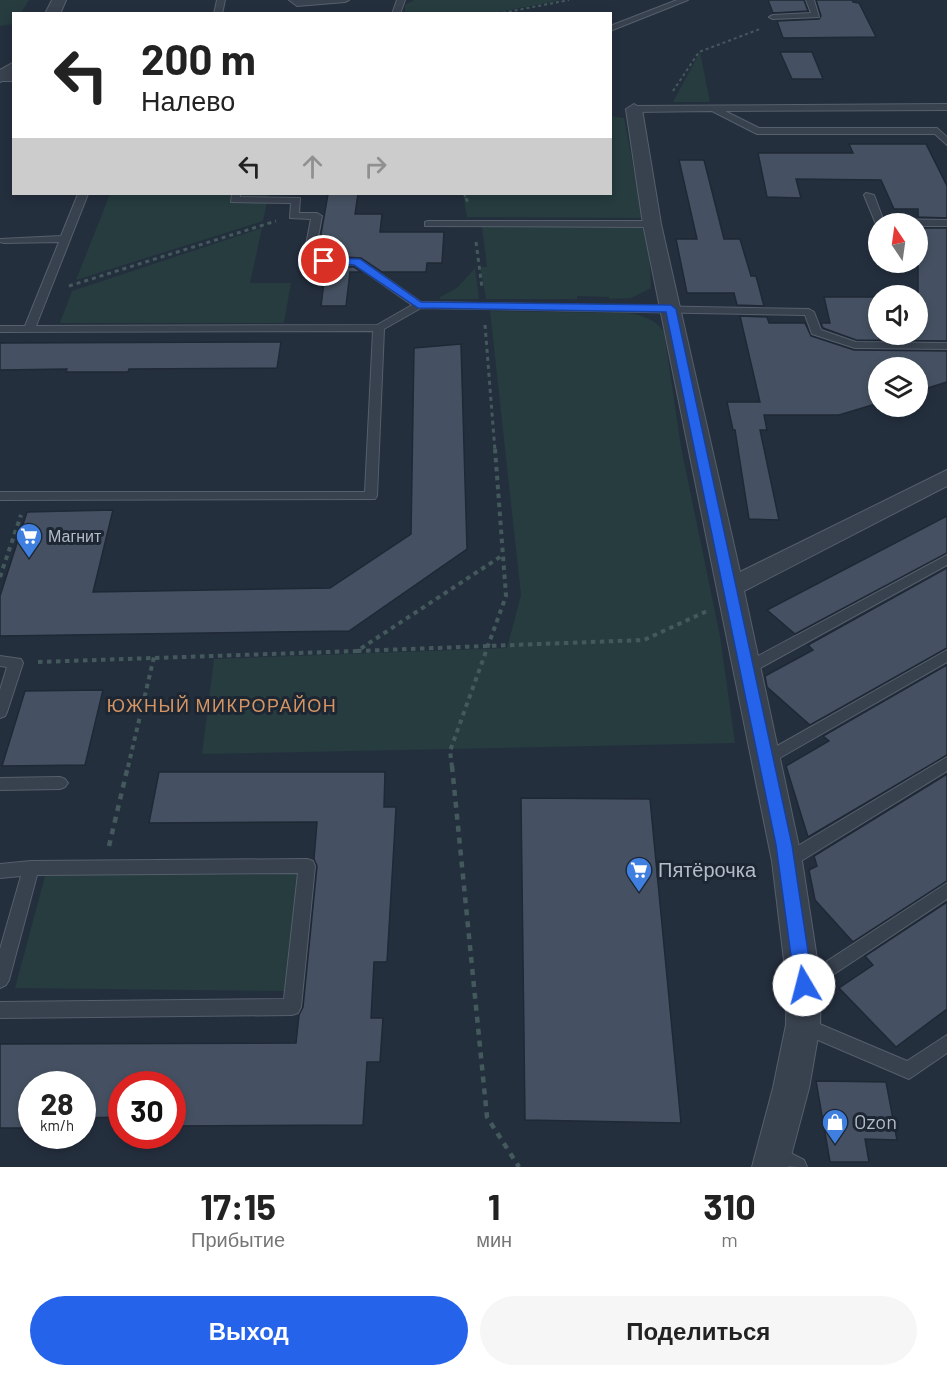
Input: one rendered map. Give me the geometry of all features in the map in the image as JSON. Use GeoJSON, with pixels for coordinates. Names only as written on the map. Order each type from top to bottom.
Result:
{"type":"FeatureCollection","features":[{"type":"Feature","properties":{"kind":"street"},"geometry":{"type":"LineString","coordinates":[[0,78],[12,69]]}},
{"type":"Feature","properties":{"kind":"street"},"geometry":{"type":"LineString","coordinates":[[634,109],[652,224],[748,668],[787,861],[804,985],[803,1024],[781,1163]]}},
{"type":"Feature","properties":{"kind":"street"},"geometry":{"type":"LineString","coordinates":[[732,593],[947,477]]}},
{"type":"Feature","properties":{"kind":"lane"},"geometry":{"type":"LineString","coordinates":[[295,2],[345,0]]}},
{"type":"Feature","properties":{"kind":"lane"},"geometry":{"type":"LineString","coordinates":[[612,28],[684,0]]}},
{"type":"Feature","properties":{"kind":"lane"},"geometry":{"type":"LineString","coordinates":[[773,16],[816,15],[810,0]]}},
{"type":"Feature","properties":{"kind":"lane"},"geometry":{"type":"LineString","coordinates":[[634,109],[947,107]]}},
{"type":"Feature","properties":{"kind":"lane"},"geometry":{"type":"LineString","coordinates":[[714,109],[757,130],[937,131],[947,142]]}},
{"type":"Feature","properties":{"kind":"lane"},"geometry":{"type":"LineString","coordinates":[[29,329],[83,195]]}},
{"type":"Feature","properties":{"kind":"lane"},"geometry":{"type":"LineString","coordinates":[[236,195],[234,200],[297,201],[293,216],[317,216],[308,261],[357,262],[418,305]]}},
{"type":"Feature","properties":{"kind":"lane"},"geometry":{"type":"LineString","coordinates":[[869,195],[879,222],[947,223]]}},
{"type":"Feature","properties":{"kind":"lane"},"geometry":{"type":"LineString","coordinates":[[428,224],[652,224]]}},
{"type":"Feature","properties":{"kind":"lane"},"geometry":{"type":"LineString","coordinates":[[4,240],[65,239]]}},
{"type":"Feature","properties":{"kind":"lane"},"geometry":{"type":"LineString","coordinates":[[0,329],[379,328],[418,305],[671,309],[809,312],[816,332],[855,345],[947,346]]}},
{"type":"Feature","properties":{"kind":"lane"},"geometry":{"type":"LineString","coordinates":[[0,496],[372,496],[379,328]]}},
{"type":"Feature","properties":{"kind":"lane"},"geometry":{"type":"LineString","coordinates":[[748,668],[947,559]]}},
{"type":"Feature","properties":{"kind":"lane"},"geometry":{"type":"LineString","coordinates":[[766,759],[947,655]]}},
{"type":"Feature","properties":{"kind":"lane"},"geometry":{"type":"LineString","coordinates":[[0,661],[16,663],[0,712]]}},
{"type":"Feature","properties":{"kind":"lane"},"geometry":{"type":"LineString","coordinates":[[787,861],[947,763]]}},
{"type":"Feature","properties":{"kind":"lane"},"geometry":{"type":"LineString","coordinates":[[0,784],[60,783]]}},
{"type":"Feature","properties":{"kind":"lane"},"geometry":{"type":"LineString","coordinates":[[0,871],[31,868],[307,866],[292,1007],[0,1010]]}},
{"type":"Feature","properties":{"kind":"lane"},"geometry":{"type":"LineString","coordinates":[[0,980],[31,868]]}},
{"type":"Feature","properties":{"kind":"lane"},"geometry":{"type":"LineString","coordinates":[[804,985],[947,890]]}},
{"type":"Feature","properties":{"kind":"lane"},"geometry":{"type":"LineString","coordinates":[[803,1024],[909,1070],[947,1042]]}},
{"type":"Feature","properties":{"kind":"path"},"geometry":{"type":"LineString","coordinates":[[506,12],[569,0]]}},
{"type":"Feature","properties":{"kind":"path"},"geometry":{"type":"LineString","coordinates":[[661,109],[699,52],[795,16]]}},
{"type":"Feature","properties":{"kind":"path"},"geometry":{"type":"LineString","coordinates":[[464,195],[474,224],[484,306],[506,596],[450,751],[487,1117],[519,1167]]}},
{"type":"Feature","properties":{"kind":"path"},"geometry":{"type":"LineString","coordinates":[[42,295],[293,216]]}},
{"type":"Feature","properties":{"kind":"path"},"geometry":{"type":"LineString","coordinates":[[0,577],[28,496]]}},
{"type":"Feature","properties":{"kind":"path"},"geometry":{"type":"LineString","coordinates":[[357,651],[503,555]]}},
{"type":"Feature","properties":{"kind":"path"},"geometry":{"type":"LineString","coordinates":[[16,663],[644,640],[732,593]]}},
{"type":"Feature","properties":{"kind":"path"},"geometry":{"type":"LineString","coordinates":[[104,869],[154,657]]}},
{"type":"Feature","properties":{"kind":"green space"},"geometry":{"type":"Polygon","coordinates":[[[0,0],[29,0],[22,12],[12,12],[12,24],[0,26],[0,0]]]}},
{"type":"Feature","properties":{"kind":"green space"},"geometry":{"type":"Polygon","coordinates":[[[414,0],[562,0],[498,12],[405,12],[405,5],[414,0]]]}},
{"type":"Feature","properties":{"kind":"green space"},"geometry":{"type":"Polygon","coordinates":[[[700,52],[710,102],[673,102],[700,52]]]}},
{"type":"Feature","properties":{"kind":"green space"},"geometry":{"type":"Polygon","coordinates":[[[612,116],[624,118],[643,218],[467,217],[463,195],[612,195],[612,116]]]}},
{"type":"Feature","properties":{"kind":"green space"},"geometry":{"type":"Polygon","coordinates":[[[110,195],[269,195],[263,221],[76,280],[110,195]]]}},
{"type":"Feature","properties":{"kind":"green space"},"geometry":{"type":"Polygon","coordinates":[[[482,227],[642,227],[649,247],[651,288],[631,298],[609,299],[609,297],[577,296],[577,299],[486,299],[480,267],[487,267],[482,227]]]}},
{"type":"Feature","properties":{"kind":"green space"},"geometry":{"type":"Polygon","coordinates":[[[262,228],[250,283],[291,283],[284,323],[60,323],[72,291],[262,228]]]}},
{"type":"Feature","properties":{"kind":"green space"},"geometry":{"type":"Polygon","coordinates":[[[475,268],[479,299],[440,299],[457,288],[475,268]]]}},
{"type":"Feature","properties":{"kind":"green space"},"geometry":{"type":"Polygon","coordinates":[[[490,311],[627,313],[648,318],[664,332],[681,447],[720,636],[735,743],[202,754],[214,659],[507,648],[521,595],[490,311]]]}},
{"type":"Feature","properties":{"kind":"green space"},"geometry":{"type":"Polygon","coordinates":[[[48,865],[299,867],[285,991],[15,988],[48,865]]]}},
{"type":"Feature","properties":{"kind":"building"},"geometry":{"type":"Polygon","coordinates":[[[768,0],[804,0],[808,11],[773,13],[768,0]]]}},
{"type":"Feature","properties":{"kind":"building"},"geometry":{"type":"Polygon","coordinates":[[[816,0],[852,0],[859,3],[876,37],[783,38],[777,21],[819,19],[821,16],[816,0]]]}},
{"type":"Feature","properties":{"kind":"building"},"geometry":{"type":"Polygon","coordinates":[[[780,52],[812,52],[823,79],[792,79],[780,52]]]}},
{"type":"Feature","properties":{"kind":"building"},"geometry":{"type":"Polygon","coordinates":[[[849,144],[926,144],[947,186],[947,218],[928,217],[928,213],[918,213],[918,209],[894,209],[881,180],[796,179],[801,198],[767,197],[758,153],[853,153],[849,144]]]}},
{"type":"Feature","properties":{"kind":"building"},"geometry":{"type":"Polygon","coordinates":[[[679,160],[704,160],[724,239],[740,239],[751,276],[756,276],[764,306],[737,305],[734,293],[687,293],[676,239],[697,239],[679,160]]]}},
{"type":"Feature","properties":{"kind":"building"},"geometry":{"type":"Polygon","coordinates":[[[328,195],[358,195],[355,214],[382,214],[380,232],[444,232],[442,263],[427,263],[426,272],[382,272],[361,258],[328,256],[328,252],[318,251],[328,195]]]}},
{"type":"Feature","properties":{"kind":"building"},"geometry":{"type":"Polygon","coordinates":[[[928,228],[947,228],[947,341],[928,341],[928,285],[918,285],[918,273],[928,273],[928,228]]]}},
{"type":"Feature","properties":{"kind":"building"},"geometry":{"type":"Polygon","coordinates":[[[326,266],[354,267],[361,272],[350,272],[346,306],[321,306],[326,266]]]}},
{"type":"Feature","properties":{"kind":"building"},"geometry":{"type":"Polygon","coordinates":[[[824,297],[868,297],[868,340],[856,340],[823,328],[821,323],[830,323],[824,297]]]}},
{"type":"Feature","properties":{"kind":"building"},"geometry":{"type":"Polygon","coordinates":[[[740,316],[767,317],[769,323],[805,323],[811,336],[854,350],[947,351],[947,382],[928,388],[928,357],[868,357],[868,406],[839,415],[764,415],[767,430],[760,430],[779,520],[749,519],[735,430],[733,430],[727,402],[760,402],[740,316]]]}},
{"type":"Feature","properties":{"kind":"building"},"geometry":{"type":"Polygon","coordinates":[[[281,342],[277,368],[129,369],[128,372],[66,372],[67,369],[0,370],[0,343],[281,342]]]}},
{"type":"Feature","properties":{"kind":"building"},"geometry":{"type":"Polygon","coordinates":[[[461,344],[467,549],[349,631],[0,636],[0,596],[27,512],[113,510],[93,592],[330,588],[411,534],[414,348],[461,344]]]}},
{"type":"Feature","properties":{"kind":"building"},"geometry":{"type":"Polygon","coordinates":[[[947,516],[947,553],[795,634],[767,610],[947,516]]]}},
{"type":"Feature","properties":{"kind":"building"},"geometry":{"type":"Polygon","coordinates":[[[947,568],[947,648],[810,725],[767,687],[765,676],[813,650],[808,645],[947,568]]]}},
{"type":"Feature","properties":{"kind":"building"},"geometry":{"type":"Polygon","coordinates":[[[947,665],[947,755],[808,837],[786,766],[829,741],[823,736],[947,665]]]}},
{"type":"Feature","properties":{"kind":"building"},"geometry":{"type":"Polygon","coordinates":[[[103,690],[85,765],[2,766],[25,691],[103,690]]]}},
{"type":"Feature","properties":{"kind":"building"},"geometry":{"type":"Polygon","coordinates":[[[159,772],[385,772],[384,807],[396,807],[387,962],[374,962],[371,1018],[383,1018],[380,1062],[367,1062],[363,1125],[186,1126],[186,1071],[108,1071],[108,1117],[96,1118],[96,1071],[18,1071],[18,1128],[0,1128],[0,1044],[296,1043],[299,1015],[303,1007],[317,866],[314,859],[317,822],[149,823],[159,772]]]}},
{"type":"Feature","properties":{"kind":"building"},"geometry":{"type":"Polygon","coordinates":[[[947,774],[947,881],[853,942],[815,900],[809,870],[817,866],[814,856],[947,774]]]}},
{"type":"Feature","properties":{"kind":"building"},"geometry":{"type":"Polygon","coordinates":[[[521,798],[650,799],[681,1123],[525,1120],[521,798]]]}},
{"type":"Feature","properties":{"kind":"building"},"geometry":{"type":"Polygon","coordinates":[[[947,902],[947,1009],[896,1047],[839,988],[873,965],[865,956],[947,902]]]}},
{"type":"Feature","properties":{"kind":"building"},"geometry":{"type":"Polygon","coordinates":[[[816,1081],[886,1082],[897,1140],[865,1139],[869,1162],[830,1162],[816,1081]]]}},
{"type":"Feature","properties":{"kind":"place","name":"Магнит"},"geometry":{"type":"Point","coordinates":[29,559]}},
{"type":"Feature","properties":{"kind":"place","name":"Пятёрочка"},"geometry":{"type":"Point","coordinates":[639,893]}},
{"type":"Feature","properties":{"kind":"place","name":"Ozon"},"geometry":{"type":"Point","coordinates":[835,1145]}},
{"type":"Feature","properties":{"kind":"district","name":"ЮЖНЫЙ МИКРОРАЙОН"},"geometry":{"type":"Point","coordinates":[222,706]}},
{"type":"Feature","properties":{"kind":"route"},"geometry":{"type":"LineString","coordinates":[[324,261],[357,262],[418,305],[671,309],[734,599],[784,845],[804,985]]}}]}
